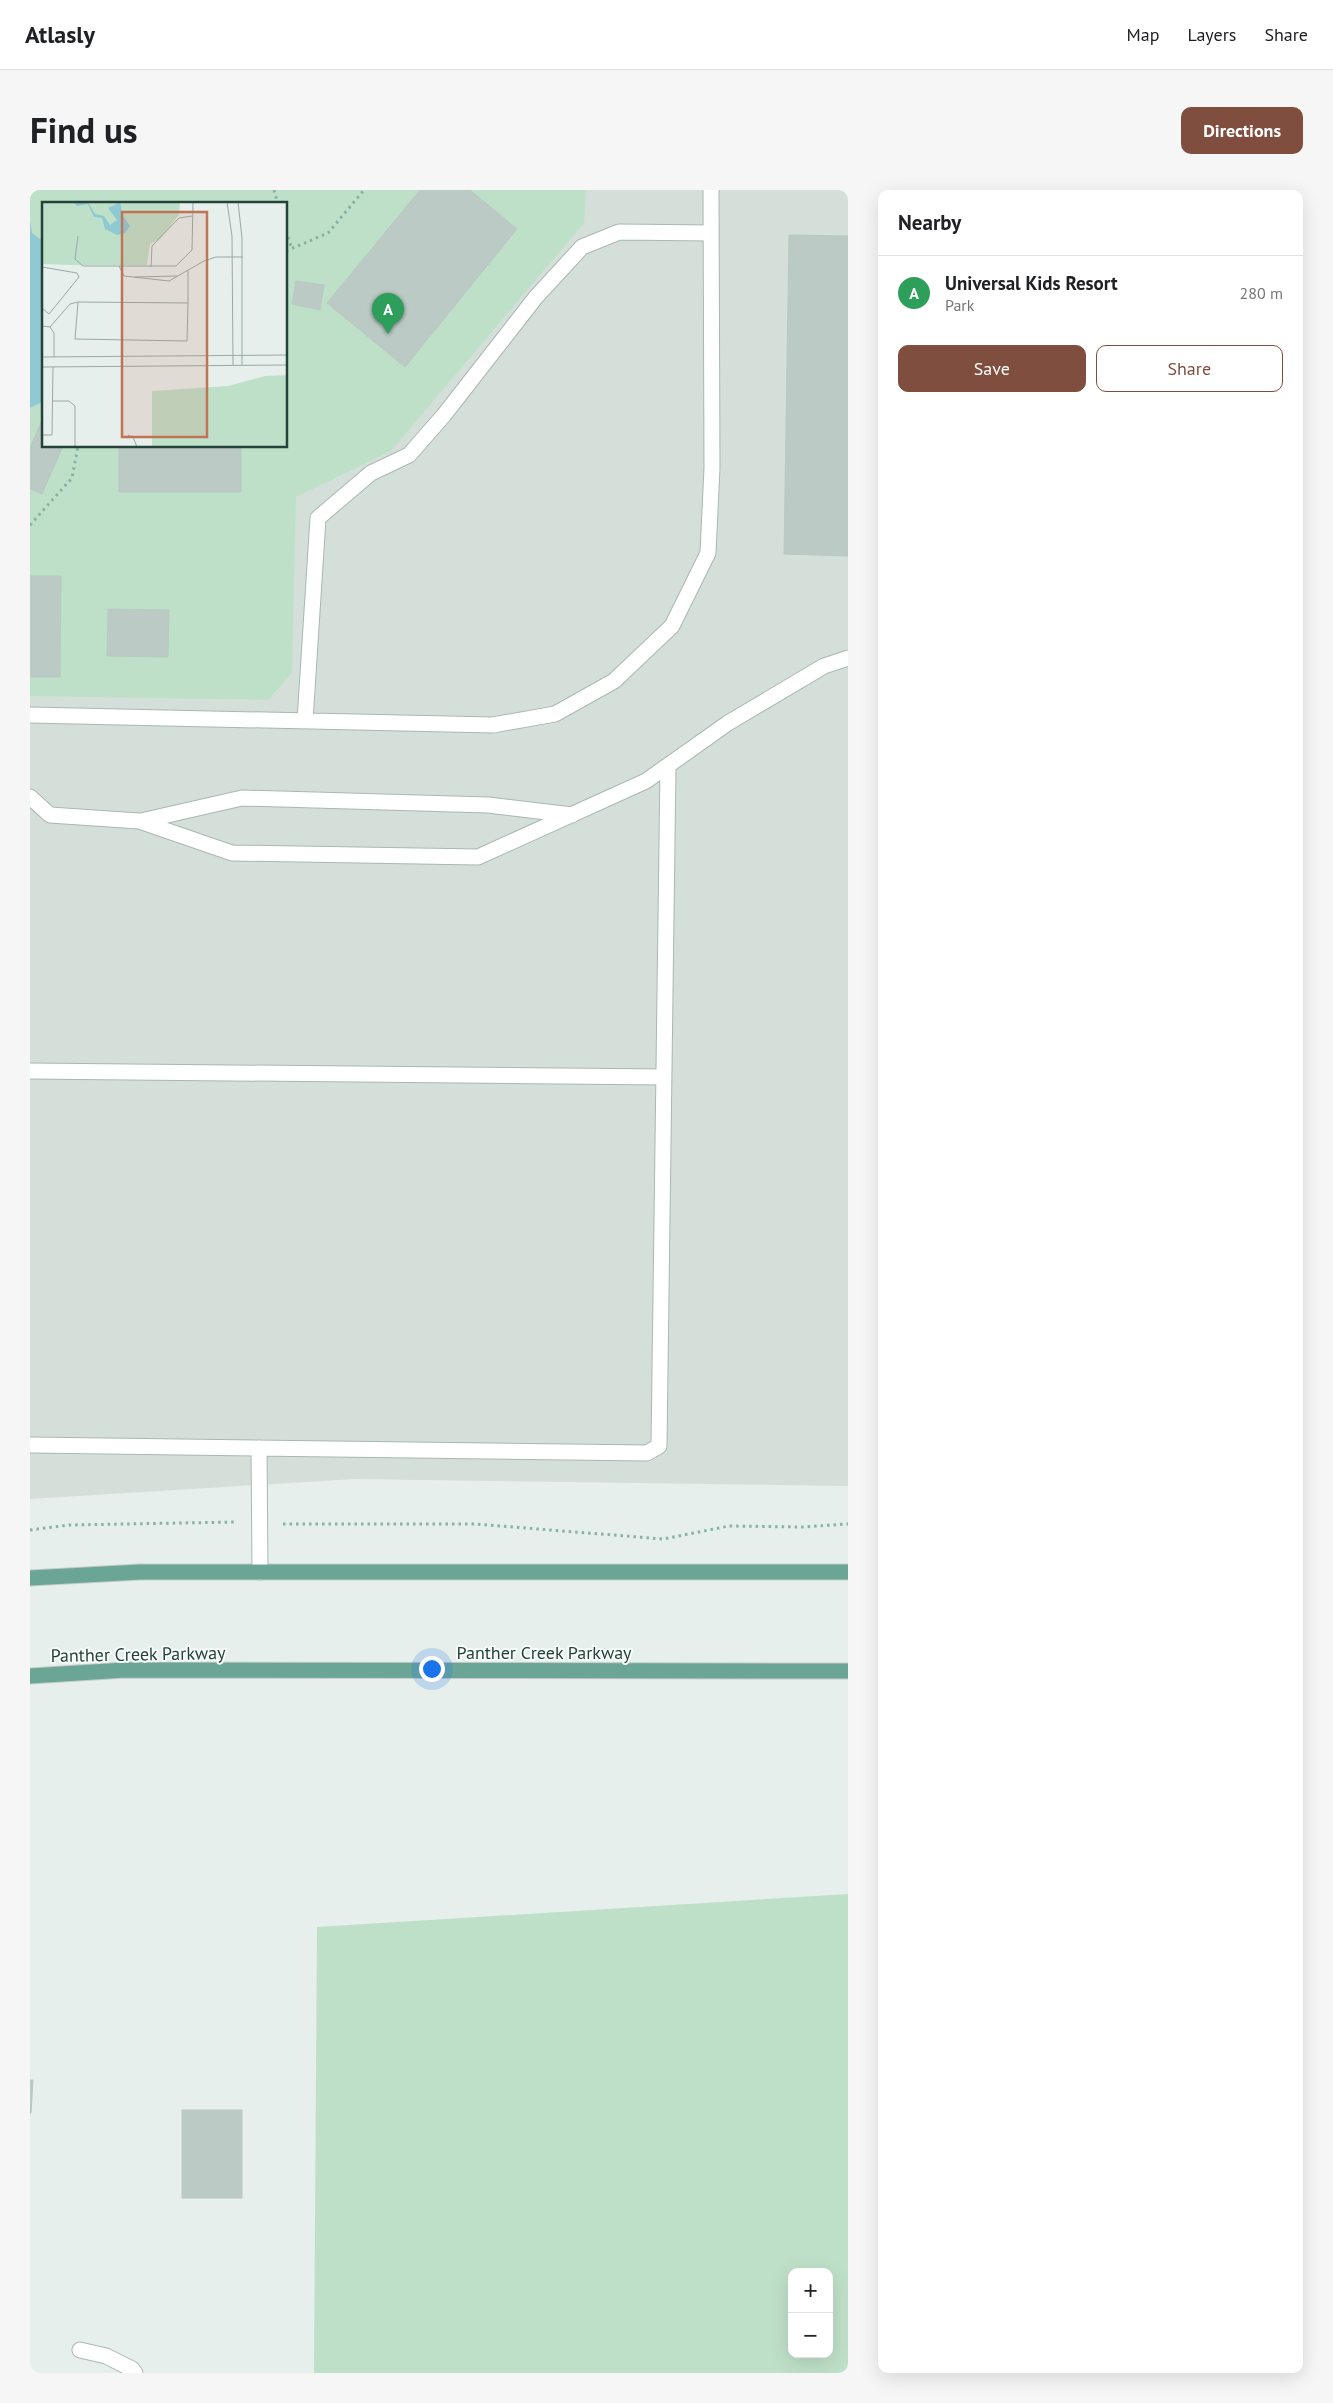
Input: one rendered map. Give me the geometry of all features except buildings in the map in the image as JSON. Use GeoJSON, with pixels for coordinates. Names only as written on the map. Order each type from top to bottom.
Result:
{"type":"FeatureCollection","features":[{"type":"Feature","properties":{"kind":"main road"},"geometry":{"type":"LineString","coordinates":[[30,1578],[140,1572],[848,1572]]}},
{"type":"Feature","properties":{"kind":"main road","name":"Panther Creek Parkway"},"geometry":{"type":"LineString","coordinates":[[30,1676],[125,1670],[848,1671]]}},
{"type":"Feature","properties":{"kind":"lane"},"geometry":{"type":"LineString","coordinates":[[30,714],[492,725],[555,714],[614,681],[672,626],[708,553],[712,468],[711,190]]}},
{"type":"Feature","properties":{"kind":"lane"},"geometry":{"type":"LineString","coordinates":[[305,721],[318,518],[371,473],[409,455],[444,415],[536,297],[582,247],[618,232],[711,233]]}},
{"type":"Feature","properties":{"kind":"lane"},"geometry":{"type":"LineString","coordinates":[[30,797],[50,815],[139,822],[232,853],[478,857],[574,816],[646,781],[728,723],[824,666],[848,658]]}},
{"type":"Feature","properties":{"kind":"lane"},"geometry":{"type":"LineString","coordinates":[[30,1445],[647,1452],[659,1446],[668,766]]}},
{"type":"Feature","properties":{"kind":"lane"},"geometry":{"type":"LineString","coordinates":[[139,822],[242,798],[488,805],[574,816]]}},
{"type":"Feature","properties":{"kind":"lane"},"geometry":{"type":"LineString","coordinates":[[30,1071],[664,1077]]}},
{"type":"Feature","properties":{"kind":"lane"},"geometry":{"type":"LineString","coordinates":[[259,1448],[260,1572]]}},
{"type":"Feature","properties":{"kind":"lane"},"geometry":{"type":"LineString","coordinates":[[80,2350],[106,2356],[132,2369],[135,2373]]}},
{"type":"Feature","properties":{"kind":"path"},"geometry":{"type":"LineString","coordinates":[[288,250],[328,233],[364,190]]}},
{"type":"Feature","properties":{"kind":"path"},"geometry":{"type":"LineString","coordinates":[[288,238],[292,249]]}},
{"type":"Feature","properties":{"kind":"path"},"geometry":{"type":"LineString","coordinates":[[30,525],[72,478],[78,448]]}},
{"type":"Feature","properties":{"kind":"path"},"geometry":{"type":"LineString","coordinates":[[30,1530],[69,1525],[216,1522]]}},
{"type":"Feature","properties":{"kind":"path"},"geometry":{"type":"LineString","coordinates":[[288,1524],[475,1524],[588,1534],[663,1538],[730,1526],[802,1527],[848,1524]]}},
{"type":"Feature","properties":{"kind":"shaded area"},"geometry":{"type":"Polygon","coordinates":[[[30,190],[848,190],[848,1486],[355,1479],[30,1499],[30,190]]]}},
{"type":"Feature","properties":{"kind":"green space"},"geometry":{"type":"Polygon","coordinates":[[[30,190],[586,190],[584,223],[391,451],[296,497],[292,673],[268,700],[30,696],[30,190]]]}},
{"type":"Feature","properties":{"kind":"green space"},"geometry":{"type":"Polygon","coordinates":[[[848,1894],[848,2373],[314,2373],[317,1927],[848,1894]]]}},
{"type":"Feature","properties":{"kind":"water"},"geometry":{"type":"Polygon","coordinates":[[[30,221],[32,233],[42,240],[42,402],[30,408],[30,221]]]}},
{"type":"Feature","properties":{"kind":"place","name":"Universal Kids Resort"},"geometry":{"type":"Point","coordinates":[388,334]}}]}
